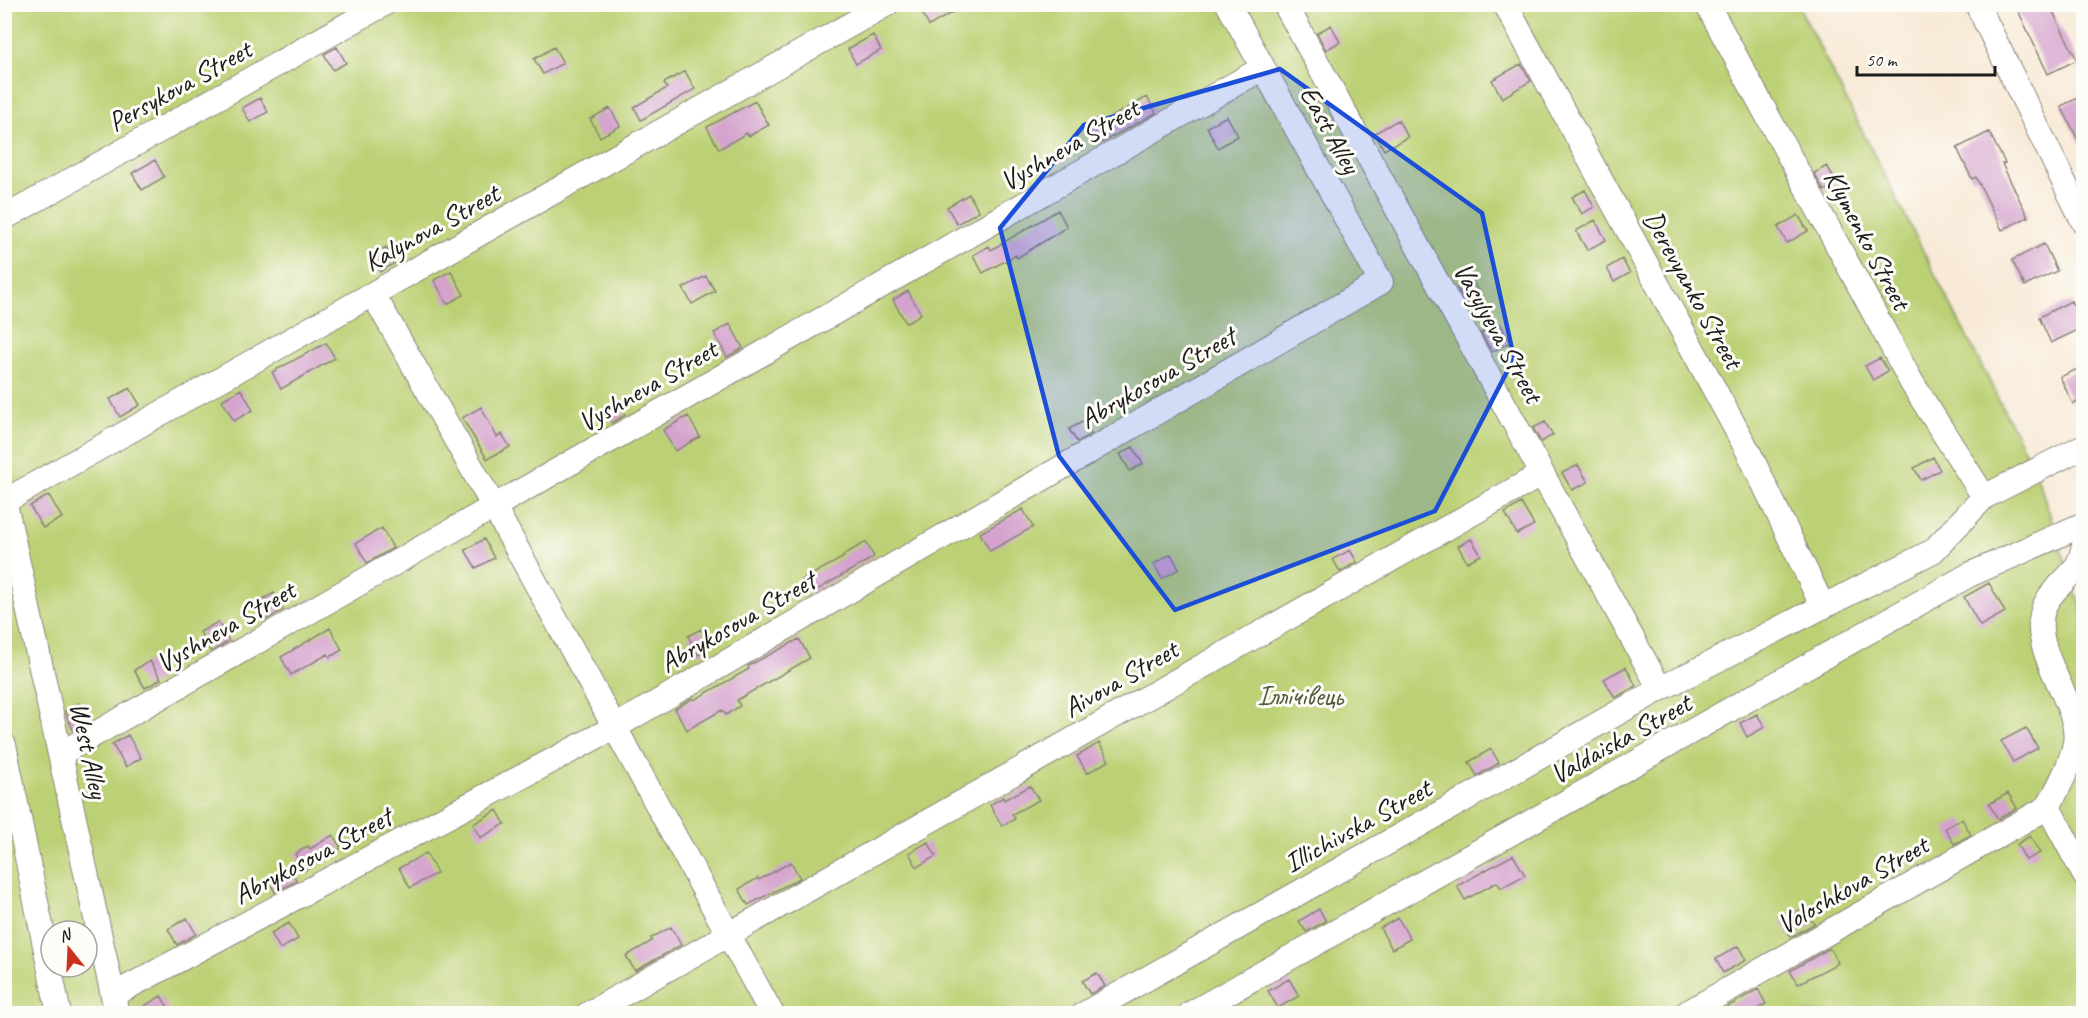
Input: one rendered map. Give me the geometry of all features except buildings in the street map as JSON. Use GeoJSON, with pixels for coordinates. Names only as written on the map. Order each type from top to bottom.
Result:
{"type":"FeatureCollection","features":[{"type":"Feature","properties":{"kind":"street","name":"Persykova Street"},"geometry":{"type":"LineString","coordinates":[[4,218],[384,4]]}},
{"type":"Feature","properties":{"kind":"street","name":"Kalynova Street"},"geometry":{"type":"LineString","coordinates":[[5,500],[887,4]]}},
{"type":"Feature","properties":{"kind":"street","name":"East Alley"},"geometry":{"type":"LineString","coordinates":[[1228,4],[1381,282]]}},
{"type":"Feature","properties":{"kind":"street","name":"Vasylyeva Street"},"geometry":{"type":"LineString","coordinates":[[1285,4],[1660,689]]}},
{"type":"Feature","properties":{"kind":"street","name":"Derevyanko Street"},"geometry":{"type":"LineString","coordinates":[[1505,4],[1749,453],[1823,607]]}},
{"type":"Feature","properties":{"kind":"street","name":"Klymenko Street"},"geometry":{"type":"LineString","coordinates":[[1707,4],[1912,383],[1984,497]]}},
{"type":"Feature","properties":{"kind":"street"},"geometry":{"type":"LineString","coordinates":[[1977,4],[2084,223]]}},
{"type":"Feature","properties":{"kind":"street","name":"Vyshneva Street"},"geometry":{"type":"LineString","coordinates":[[60,754],[1263,68]]}},
{"type":"Feature","properties":{"kind":"street","name":"Abrykosova Street"},"geometry":{"type":"LineString","coordinates":[[115,1004],[615,727],[1381,282]]}},
{"type":"Feature","properties":{"kind":"street"},"geometry":{"type":"LineString","coordinates":[[373,294],[494,507],[772,1014]]}},
{"type":"Feature","properties":{"kind":"street","name":"Illichivska Street"},"geometry":{"type":"LineString","coordinates":[[1084,1014],[1660,689],[1933,551],[1984,497],[2084,446]]}},
{"type":"Feature","properties":{"kind":"street","name":"Aivova Street"},"geometry":{"type":"LineString","coordinates":[[588,1014],[1542,474]]}},
{"type":"Feature","properties":{"kind":"street","name":"West Alley"},"geometry":{"type":"LineString","coordinates":[[5,500],[115,1004]]}},
{"type":"Feature","properties":{"kind":"street","name":"Valdaiska Street"},"geometry":{"type":"LineString","coordinates":[[1190,1014],[1969,575],[2084,524]]}},
{"type":"Feature","properties":{"kind":"street"},"geometry":{"type":"LineString","coordinates":[[2082,561],[2050,594],[2041,618],[2042,641],[2072,720],[2075,742],[2063,776],[2048,807],[2084,874]]}},
{"type":"Feature","properties":{"kind":"street"},"geometry":{"type":"LineString","coordinates":[[4,745],[59,1014]]}},
{"type":"Feature","properties":{"kind":"street","name":"Voloshkova Street"},"geometry":{"type":"LineString","coordinates":[[1685,1014],[2048,807]]}},
{"type":"Feature","properties":{"kind":"highlighted area"},"geometry":{"type":"Polygon","coordinates":[[[1280,69],[1482,213],[1514,358],[1435,511],[1175,610],[1059,456],[1000,228],[1084,125],[1280,69]]]}},
{"type":"Feature","properties":{"kind":"green space","name":"Іллічівець"},"geometry":{"type":"Polygon","coordinates":[[[5,5],[1798,5],[2036,473],[2083,614],[2083,1013],[5,1014],[5,5]]]}}]}
